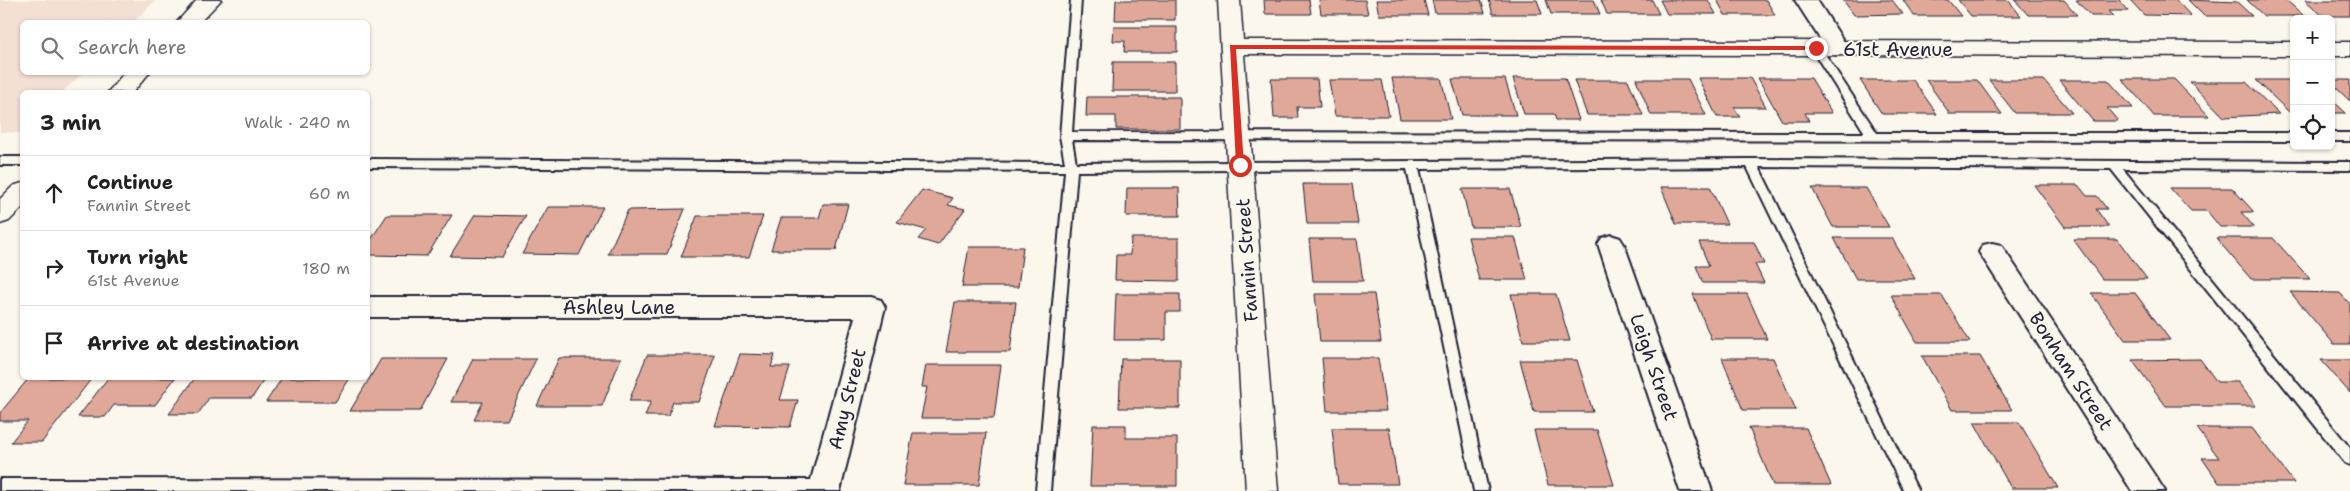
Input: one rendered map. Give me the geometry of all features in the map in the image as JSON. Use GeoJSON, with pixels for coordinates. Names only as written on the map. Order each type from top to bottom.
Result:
{"type":"FeatureCollection","features":[{"type":"Feature","properties":{"kind":"street"},"geometry":{"type":"LineString","coordinates":[[190,20],[210,0]]}},
{"type":"Feature","properties":{"kind":"street","name":"Fannin Street"},"geometry":{"type":"LineString","coordinates":[[1229,0],[1262,491]]}},
{"type":"Feature","properties":{"kind":"street"},"geometry":{"type":"LineString","coordinates":[[1806,0],[1826,48]]}},
{"type":"Feature","properties":{"kind":"street","name":"61st Avenue"},"geometry":{"type":"LineString","coordinates":[[1232,47],[2290,49]]}},
{"type":"Feature","properties":{"kind":"street"},"geometry":{"type":"LineString","coordinates":[[2335,50],[2350,50]]}},
{"type":"Feature","properties":{"kind":"street"},"geometry":{"type":"LineString","coordinates":[[122,90],[136,75]]}},
{"type":"Feature","properties":{"kind":"street"},"geometry":{"type":"LineString","coordinates":[[0,214],[20,194]]}},
{"type":"Feature","properties":{"kind":"street","name":"Leigh Street"},"geometry":{"type":"LineString","coordinates":[[1611,244],[1696,491]]}},
{"type":"Feature","properties":{"kind":"street","name":"Bonham Street"},"geometry":{"type":"LineString","coordinates":[[1992,252],[2149,491]]}},
{"type":"Feature","properties":{"kind":"street","name":"Ashley Lane"},"geometry":{"type":"LineString","coordinates":[[370,308],[871,307]]}},
{"type":"Feature","properties":{"kind":"street","name":"Amy Street"},"geometry":{"type":"LineString","coordinates":[[825,488],[871,307]]}},
{"type":"Feature","properties":{"kind":"lane"},"geometry":{"type":"LineString","coordinates":[[1043,491],[1071,167],[1066,136],[1076,0]]}},
{"type":"Feature","properties":{"kind":"lane"},"geometry":{"type":"LineString","coordinates":[[1826,48],[1873,136]]}},
{"type":"Feature","properties":{"kind":"lane"},"geometry":{"type":"LineString","coordinates":[[1066,136],[2290,136]]}},
{"type":"Feature","properties":{"kind":"lane"},"geometry":{"type":"LineString","coordinates":[[2335,136],[2350,136]]}},
{"type":"Feature","properties":{"kind":"lane"},"geometry":{"type":"LineString","coordinates":[[0,161],[20,161]]}},
{"type":"Feature","properties":{"kind":"lane"},"geometry":{"type":"LineString","coordinates":[[370,163],[1071,167],[1751,163],[2350,166]]}},
{"type":"Feature","properties":{"kind":"lane"},"geometry":{"type":"LineString","coordinates":[[1751,163],[1911,491]]}},
{"type":"Feature","properties":{"kind":"lane"},"geometry":{"type":"LineString","coordinates":[[1412,165],[1481,491]]}},
{"type":"Feature","properties":{"kind":"lane"},"geometry":{"type":"LineString","coordinates":[[2114,165],[2350,459]]}},
{"type":"Feature","properties":{"kind":"lane"},"geometry":{"type":"LineString","coordinates":[[0,485],[825,488]]}},
{"type":"Feature","properties":{"kind":"shaded area"},"geometry":{"type":"Polygon","coordinates":[[[0,0],[156,0],[135,20],[20,20],[20,75],[81,75],[64,90],[20,90],[20,133],[0,132],[0,0]]]}},
{"type":"Feature","properties":{"kind":"building"},"geometry":{"type":"Polygon","coordinates":[[[1116,0],[1175,0],[1175,20],[1115,20],[1116,0]]]}},
{"type":"Feature","properties":{"kind":"building"},"geometry":{"type":"Polygon","coordinates":[[[1264,0],[1309,0],[1311,14],[1265,14],[1264,0]]]}},
{"type":"Feature","properties":{"kind":"building"},"geometry":{"type":"Polygon","coordinates":[[[1319,0],[1365,0],[1368,14],[1321,14],[1319,0]]]}},
{"type":"Feature","properties":{"kind":"building"},"geometry":{"type":"Polygon","coordinates":[[[1376,0],[1424,0],[1428,15],[1379,15],[1376,0]]]}},
{"type":"Feature","properties":{"kind":"building"},"geometry":{"type":"Polygon","coordinates":[[[1432,0],[1481,0],[1485,13],[1435,13],[1432,0]]]}},
{"type":"Feature","properties":{"kind":"building"},"geometry":{"type":"Polygon","coordinates":[[[1489,0],[1537,0],[1542,14],[1493,14],[1489,0]]]}},
{"type":"Feature","properties":{"kind":"building"},"geometry":{"type":"Polygon","coordinates":[[[1546,0],[1594,0],[1600,14],[1551,14],[1546,0]]]}},
{"type":"Feature","properties":{"kind":"building"},"geometry":{"type":"Polygon","coordinates":[[[1601,0],[1652,0],[1659,14],[1607,14],[1601,0]]]}},
{"type":"Feature","properties":{"kind":"building"},"geometry":{"type":"Polygon","coordinates":[[[1660,0],[1708,0],[1716,14],[1667,14],[1660,0]]]}},
{"type":"Feature","properties":{"kind":"building"},"geometry":{"type":"Polygon","coordinates":[[[1717,0],[1766,0],[1775,15],[1725,15],[1717,0]]]}},
{"type":"Feature","properties":{"kind":"building"},"geometry":{"type":"Polygon","coordinates":[[[1843,0],[1892,0],[1903,14],[1854,15],[1843,0]]]}},
{"type":"Feature","properties":{"kind":"building"},"geometry":{"type":"Polygon","coordinates":[[[1903,0],[1948,0],[1961,16],[1914,16],[1903,0]]]}},
{"type":"Feature","properties":{"kind":"building"},"geometry":{"type":"Polygon","coordinates":[[[1958,0],[2008,0],[2021,16],[1971,16],[1958,0]]]}},
{"type":"Feature","properties":{"kind":"building"},"geometry":{"type":"Polygon","coordinates":[[[2015,0],[2064,0],[2077,15],[2028,15],[2015,0]]]}},
{"type":"Feature","properties":{"kind":"building"},"geometry":{"type":"Polygon","coordinates":[[[2076,0],[2119,0],[2129,11],[2108,11],[2113,16],[2091,16],[2076,0]]]}},
{"type":"Feature","properties":{"kind":"building"},"geometry":{"type":"Polygon","coordinates":[[[2130,0],[2176,0],[2191,16],[2144,15],[2130,0]]]}},
{"type":"Feature","properties":{"kind":"building"},"geometry":{"type":"Polygon","coordinates":[[[2188,0],[2237,2],[2252,16],[2204,16],[2188,0]]]}},
{"type":"Feature","properties":{"kind":"building"},"geometry":{"type":"Polygon","coordinates":[[[2247,0],[2286,0],[2303,15],[2290,16],[2264,16],[2247,0]]]}},
{"type":"Feature","properties":{"kind":"building"},"geometry":{"type":"Polygon","coordinates":[[[2305,0],[2350,0],[2350,16],[2322,15],[2305,0]]]}},
{"type":"Feature","properties":{"kind":"building"},"geometry":{"type":"Polygon","coordinates":[[[1114,27],[1177,27],[1177,52],[1124,52],[1125,41],[1113,41],[1114,27]]]}},
{"type":"Feature","properties":{"kind":"building"},"geometry":{"type":"Polygon","coordinates":[[[1113,62],[1175,62],[1175,91],[1112,91],[1113,62]]]}},
{"type":"Feature","properties":{"kind":"building"},"geometry":{"type":"Polygon","coordinates":[[[1392,78],[1441,78],[1451,119],[1400,119],[1392,78]]]}},
{"type":"Feature","properties":{"kind":"building"},"geometry":{"type":"Polygon","coordinates":[[[1513,78],[1565,78],[1579,120],[1556,120],[1554,114],[1524,114],[1513,78]]]}},
{"type":"Feature","properties":{"kind":"building"},"geometry":{"type":"Polygon","coordinates":[[[1698,78],[1750,78],[1766,107],[1734,107],[1740,117],[1717,117],[1698,78]]]}},
{"type":"Feature","properties":{"kind":"building"},"geometry":{"type":"Polygon","coordinates":[[[1758,78],[1811,78],[1832,113],[1805,113],[1809,121],[1782,121],[1758,78]]]}},
{"type":"Feature","properties":{"kind":"building"},"geometry":{"type":"Polygon","coordinates":[[[1271,79],[1317,79],[1320,107],[1297,107],[1298,118],[1274,118],[1271,79]]]}},
{"type":"Feature","properties":{"kind":"building"},"geometry":{"type":"Polygon","coordinates":[[[1452,79],[1505,79],[1516,115],[1462,115],[1452,79]]]}},
{"type":"Feature","properties":{"kind":"building"},"geometry":{"type":"Polygon","coordinates":[[[1636,79],[1688,79],[1706,115],[1651,115],[1636,79]]]}},
{"type":"Feature","properties":{"kind":"building"},"geometry":{"type":"Polygon","coordinates":[[[2122,79],[2174,79],[2209,116],[2154,116],[2122,79]]]}},
{"type":"Feature","properties":{"kind":"building"},"geometry":{"type":"Polygon","coordinates":[[[1329,80],[1382,80],[1389,116],[1335,116],[1329,80]]]}},
{"type":"Feature","properties":{"kind":"building"},"geometry":{"type":"Polygon","coordinates":[[[1574,80],[1628,80],[1643,115],[1587,115],[1574,80]]]}},
{"type":"Feature","properties":{"kind":"building"},"geometry":{"type":"Polygon","coordinates":[[[1860,80],[1913,80],[1937,114],[1882,114],[1860,80]]]}},
{"type":"Feature","properties":{"kind":"building"},"geometry":{"type":"Polygon","coordinates":[[[1926,80],[1977,80],[2002,114],[1950,114],[1926,80]]]}},
{"type":"Feature","properties":{"kind":"building"},"geometry":{"type":"Polygon","coordinates":[[[1989,80],[2044,80],[2072,113],[2015,113],[1989,80]]]}},
{"type":"Feature","properties":{"kind":"building"},"geometry":{"type":"Polygon","coordinates":[[[2059,80],[2108,80],[2133,108],[2107,108],[2118,121],[2093,121],[2059,80]]]}},
{"type":"Feature","properties":{"kind":"building"},"geometry":{"type":"Polygon","coordinates":[[[2256,80],[2290,80],[2290,113],[2256,80]]]}},
{"type":"Feature","properties":{"kind":"building"},"geometry":{"type":"Polygon","coordinates":[[[2335,80],[2350,80],[2350,101],[2335,87],[2335,80]]]}},
{"type":"Feature","properties":{"kind":"building"},"geometry":{"type":"Polygon","coordinates":[[[2190,82],[2246,82],[2279,114],[2224,117],[2190,82]]]}},
{"type":"Feature","properties":{"kind":"building"},"geometry":{"type":"Polygon","coordinates":[[[1087,97],[1180,97],[1180,129],[1116,129],[1116,116],[1086,116],[1087,97]]]}},
{"type":"Feature","properties":{"kind":"building"},"geometry":{"type":"Polygon","coordinates":[[[2335,103],[2346,113],[2335,113],[2335,103]]]}},
{"type":"Feature","properties":{"kind":"building"},"geometry":{"type":"Polygon","coordinates":[[[1303,184],[1352,184],[1358,224],[1307,224],[1303,184]]]}},
{"type":"Feature","properties":{"kind":"building"},"geometry":{"type":"Polygon","coordinates":[[[2034,185],[2078,185],[2087,196],[2097,196],[2107,209],[2096,209],[2109,227],[2065,227],[2034,185]]]}},
{"type":"Feature","properties":{"kind":"building"},"geometry":{"type":"Polygon","coordinates":[[[1661,187],[1710,187],[1727,224],[1676,224],[1661,187]]]}},
{"type":"Feature","properties":{"kind":"building"},"geometry":{"type":"Polygon","coordinates":[[[1127,188],[1179,188],[1180,216],[1126,216],[1127,188]]]}},
{"type":"Feature","properties":{"kind":"building"},"geometry":{"type":"Polygon","coordinates":[[[1812,188],[1866,188],[1889,227],[1833,227],[1812,188]]]}},
{"type":"Feature","properties":{"kind":"building"},"geometry":{"type":"Polygon","coordinates":[[[2170,188],[2232,188],[2254,212],[2241,212],[2254,227],[2220,227],[2207,211],[2191,211],[2170,188]]]}},
{"type":"Feature","properties":{"kind":"building"},"geometry":{"type":"Polygon","coordinates":[[[1462,189],[1510,189],[1521,227],[1471,227],[1462,189]]]}},
{"type":"Feature","properties":{"kind":"building"},"geometry":{"type":"Polygon","coordinates":[[[922,190],[953,198],[948,205],[965,209],[938,245],[918,239],[926,230],[897,222],[922,190]]]}},
{"type":"Feature","properties":{"kind":"building"},"geometry":{"type":"Polygon","coordinates":[[[823,204],[848,204],[836,250],[771,250],[781,218],[819,218],[823,204]]]}},
{"type":"Feature","properties":{"kind":"building"},"geometry":{"type":"Polygon","coordinates":[[[548,207],[603,207],[579,255],[522,254],[548,207]]]}},
{"type":"Feature","properties":{"kind":"building"},"geometry":{"type":"Polygon","coordinates":[[[685,209],[667,254],[608,254],[628,210],[685,209]]]}},
{"type":"Feature","properties":{"kind":"building"},"geometry":{"type":"Polygon","coordinates":[[[387,215],[452,215],[427,256],[370,255],[370,241],[387,215]]]}},
{"type":"Feature","properties":{"kind":"building"},"geometry":{"type":"Polygon","coordinates":[[[475,215],[526,216],[502,257],[450,256],[475,215]]]}},
{"type":"Feature","properties":{"kind":"building"},"geometry":{"type":"Polygon","coordinates":[[[697,216],[763,216],[749,257],[681,257],[697,216]]]}},
{"type":"Feature","properties":{"kind":"building"},"geometry":{"type":"Polygon","coordinates":[[[1468,237],[1515,237],[1527,280],[1479,280],[1468,237]]]}},
{"type":"Feature","properties":{"kind":"building"},"geometry":{"type":"Polygon","coordinates":[[[1131,238],[1179,238],[1179,281],[1115,280],[1116,255],[1130,255],[1131,238]]]}},
{"type":"Feature","properties":{"kind":"building"},"geometry":{"type":"Polygon","coordinates":[[[1834,238],[1892,238],[1915,279],[1856,279],[1834,238]]]}},
{"type":"Feature","properties":{"kind":"building"},"geometry":{"type":"Polygon","coordinates":[[[2216,238],[2273,238],[2310,279],[2251,279],[2216,238]]]}},
{"type":"Feature","properties":{"kind":"building"},"geometry":{"type":"Polygon","coordinates":[[[1309,239],[1357,239],[1363,281],[1313,281],[1309,239]]]}},
{"type":"Feature","properties":{"kind":"building"},"geometry":{"type":"Polygon","coordinates":[[[2073,239],[2117,239],[2147,279],[2102,279],[2073,239]]]}},
{"type":"Feature","properties":{"kind":"building"},"geometry":{"type":"Polygon","coordinates":[[[1699,242],[1754,242],[1764,264],[1755,264],[1764,283],[1703,283],[1696,266],[1709,266],[1699,242]]]}},
{"type":"Feature","properties":{"kind":"building"},"geometry":{"type":"Polygon","coordinates":[[[969,247],[1023,247],[1018,287],[962,287],[969,247]]]}},
{"type":"Feature","properties":{"kind":"building"},"geometry":{"type":"Polygon","coordinates":[[[2290,292],[2340,293],[2350,304],[2350,344],[2334,344],[2290,292]]]}},
{"type":"Feature","properties":{"kind":"building"},"geometry":{"type":"Polygon","coordinates":[[[2091,293],[2135,293],[2170,340],[2125,340],[2091,293]]]}},
{"type":"Feature","properties":{"kind":"building"},"geometry":{"type":"Polygon","coordinates":[[[1116,294],[1180,294],[1180,312],[1166,312],[1166,340],[1114,340],[1116,294]]]}},
{"type":"Feature","properties":{"kind":"building"},"geometry":{"type":"Polygon","coordinates":[[[1315,294],[1374,294],[1381,342],[1320,342],[1315,294]]]}},
{"type":"Feature","properties":{"kind":"building"},"geometry":{"type":"Polygon","coordinates":[[[1511,294],[1556,294],[1570,341],[1523,341],[1511,294]]]}},
{"type":"Feature","properties":{"kind":"building"},"geometry":{"type":"Polygon","coordinates":[[[1693,294],[1747,294],[1767,339],[1711,339],[1693,294]]]}},
{"type":"Feature","properties":{"kind":"building"},"geometry":{"type":"Polygon","coordinates":[[[1891,295],[1942,295],[1970,342],[1917,342],[1891,295]]]}},
{"type":"Feature","properties":{"kind":"building"},"geometry":{"type":"Polygon","coordinates":[[[955,302],[1016,302],[1010,352],[946,352],[955,302]]]}},
{"type":"Feature","properties":{"kind":"building"},"geometry":{"type":"Polygon","coordinates":[[[740,354],[775,355],[771,367],[790,367],[780,400],[798,400],[790,427],[715,426],[740,354]]]}},
{"type":"Feature","properties":{"kind":"building"},"geometry":{"type":"Polygon","coordinates":[[[647,355],[715,355],[699,402],[673,402],[668,416],[645,416],[651,401],[629,401],[647,355]]]}},
{"type":"Feature","properties":{"kind":"building"},"geometry":{"type":"Polygon","coordinates":[[[1922,356],[1980,356],[2012,410],[1952,410],[1922,356]]]}},
{"type":"Feature","properties":{"kind":"building"},"geometry":{"type":"Polygon","coordinates":[[[559,358],[621,358],[602,406],[537,406],[559,358]]]}},
{"type":"Feature","properties":{"kind":"building"},"geometry":{"type":"Polygon","coordinates":[[[1322,358],[1378,358],[1386,411],[1327,411],[1322,358]]]}},
{"type":"Feature","properties":{"kind":"building"},"geometry":{"type":"Polygon","coordinates":[[[1722,358],[1773,358],[1796,410],[1743,410],[1722,358]]]}},
{"type":"Feature","properties":{"kind":"building"},"geometry":{"type":"Polygon","coordinates":[[[381,359],[448,359],[420,411],[350,411],[381,359]]]}},
{"type":"Feature","properties":{"kind":"building"},"geometry":{"type":"Polygon","coordinates":[[[473,359],[536,359],[507,420],[474,420],[483,402],[451,402],[473,359]]]}},
{"type":"Feature","properties":{"kind":"building"},"geometry":{"type":"Polygon","coordinates":[[[1121,359],[1180,359],[1180,408],[1119,408],[1121,359]]]}},
{"type":"Feature","properties":{"kind":"building"},"geometry":{"type":"Polygon","coordinates":[[[2200,359],[2217,382],[2238,382],[2256,406],[2166,406],[2132,360],[2200,359]]]}},
{"type":"Feature","properties":{"kind":"building"},"geometry":{"type":"Polygon","coordinates":[[[1520,360],[1577,360],[1593,412],[1534,412],[1520,360]]]}},
{"type":"Feature","properties":{"kind":"building"},"geometry":{"type":"Polygon","coordinates":[[[2321,360],[2350,360],[2350,393],[2321,360]]]}},
{"type":"Feature","properties":{"kind":"building"},"geometry":{"type":"Polygon","coordinates":[[[926,365],[1001,365],[994,418],[921,418],[927,387],[922,387],[926,365]]]}},
{"type":"Feature","properties":{"kind":"building"},"geometry":{"type":"Polygon","coordinates":[[[27,380],[90,380],[42,442],[11,442],[28,421],[0,421],[0,413],[27,380]]]}},
{"type":"Feature","properties":{"kind":"building"},"geometry":{"type":"Polygon","coordinates":[[[106,380],[174,380],[155,405],[114,405],[105,417],[78,417],[106,380]]]}},
{"type":"Feature","properties":{"kind":"building"},"geometry":{"type":"Polygon","coordinates":[[[194,380],[264,380],[252,398],[209,398],[198,414],[169,414],[194,380]]]}},
{"type":"Feature","properties":{"kind":"building"},"geometry":{"type":"Polygon","coordinates":[[[281,380],[349,380],[335,402],[266,402],[281,380]]]}},
{"type":"Feature","properties":{"kind":"building"},"geometry":{"type":"Polygon","coordinates":[[[1974,422],[2019,422],[2058,488],[2011,488],[1974,422]]]}},
{"type":"Feature","properties":{"kind":"building"},"geometry":{"type":"Polygon","coordinates":[[[1093,425],[1126,425],[1126,438],[1177,438],[1177,486],[1090,486],[1093,425]]]}},
{"type":"Feature","properties":{"kind":"building"},"geometry":{"type":"Polygon","coordinates":[[[1332,428],[1389,428],[1398,484],[1338,484],[1332,428]]]}},
{"type":"Feature","properties":{"kind":"building"},"geometry":{"type":"Polygon","coordinates":[[[1749,428],[1806,428],[1831,485],[1773,485],[1749,428]]]}},
{"type":"Feature","properties":{"kind":"building"},"geometry":{"type":"Polygon","coordinates":[[[2197,428],[2252,428],[2294,483],[2219,483],[2202,458],[2219,458],[2197,428]]]}},
{"type":"Feature","properties":{"kind":"building"},"geometry":{"type":"Polygon","coordinates":[[[1534,430],[1597,430],[1614,485],[1548,485],[1534,430]]]}},
{"type":"Feature","properties":{"kind":"building"},"geometry":{"type":"Polygon","coordinates":[[[913,433],[986,433],[979,485],[903,485],[913,433]]]}},
{"type":"Feature","properties":{"kind":"route"},"geometry":{"type":"LineString","coordinates":[[1240,165],[1232,47],[1816,48]]}}]}
